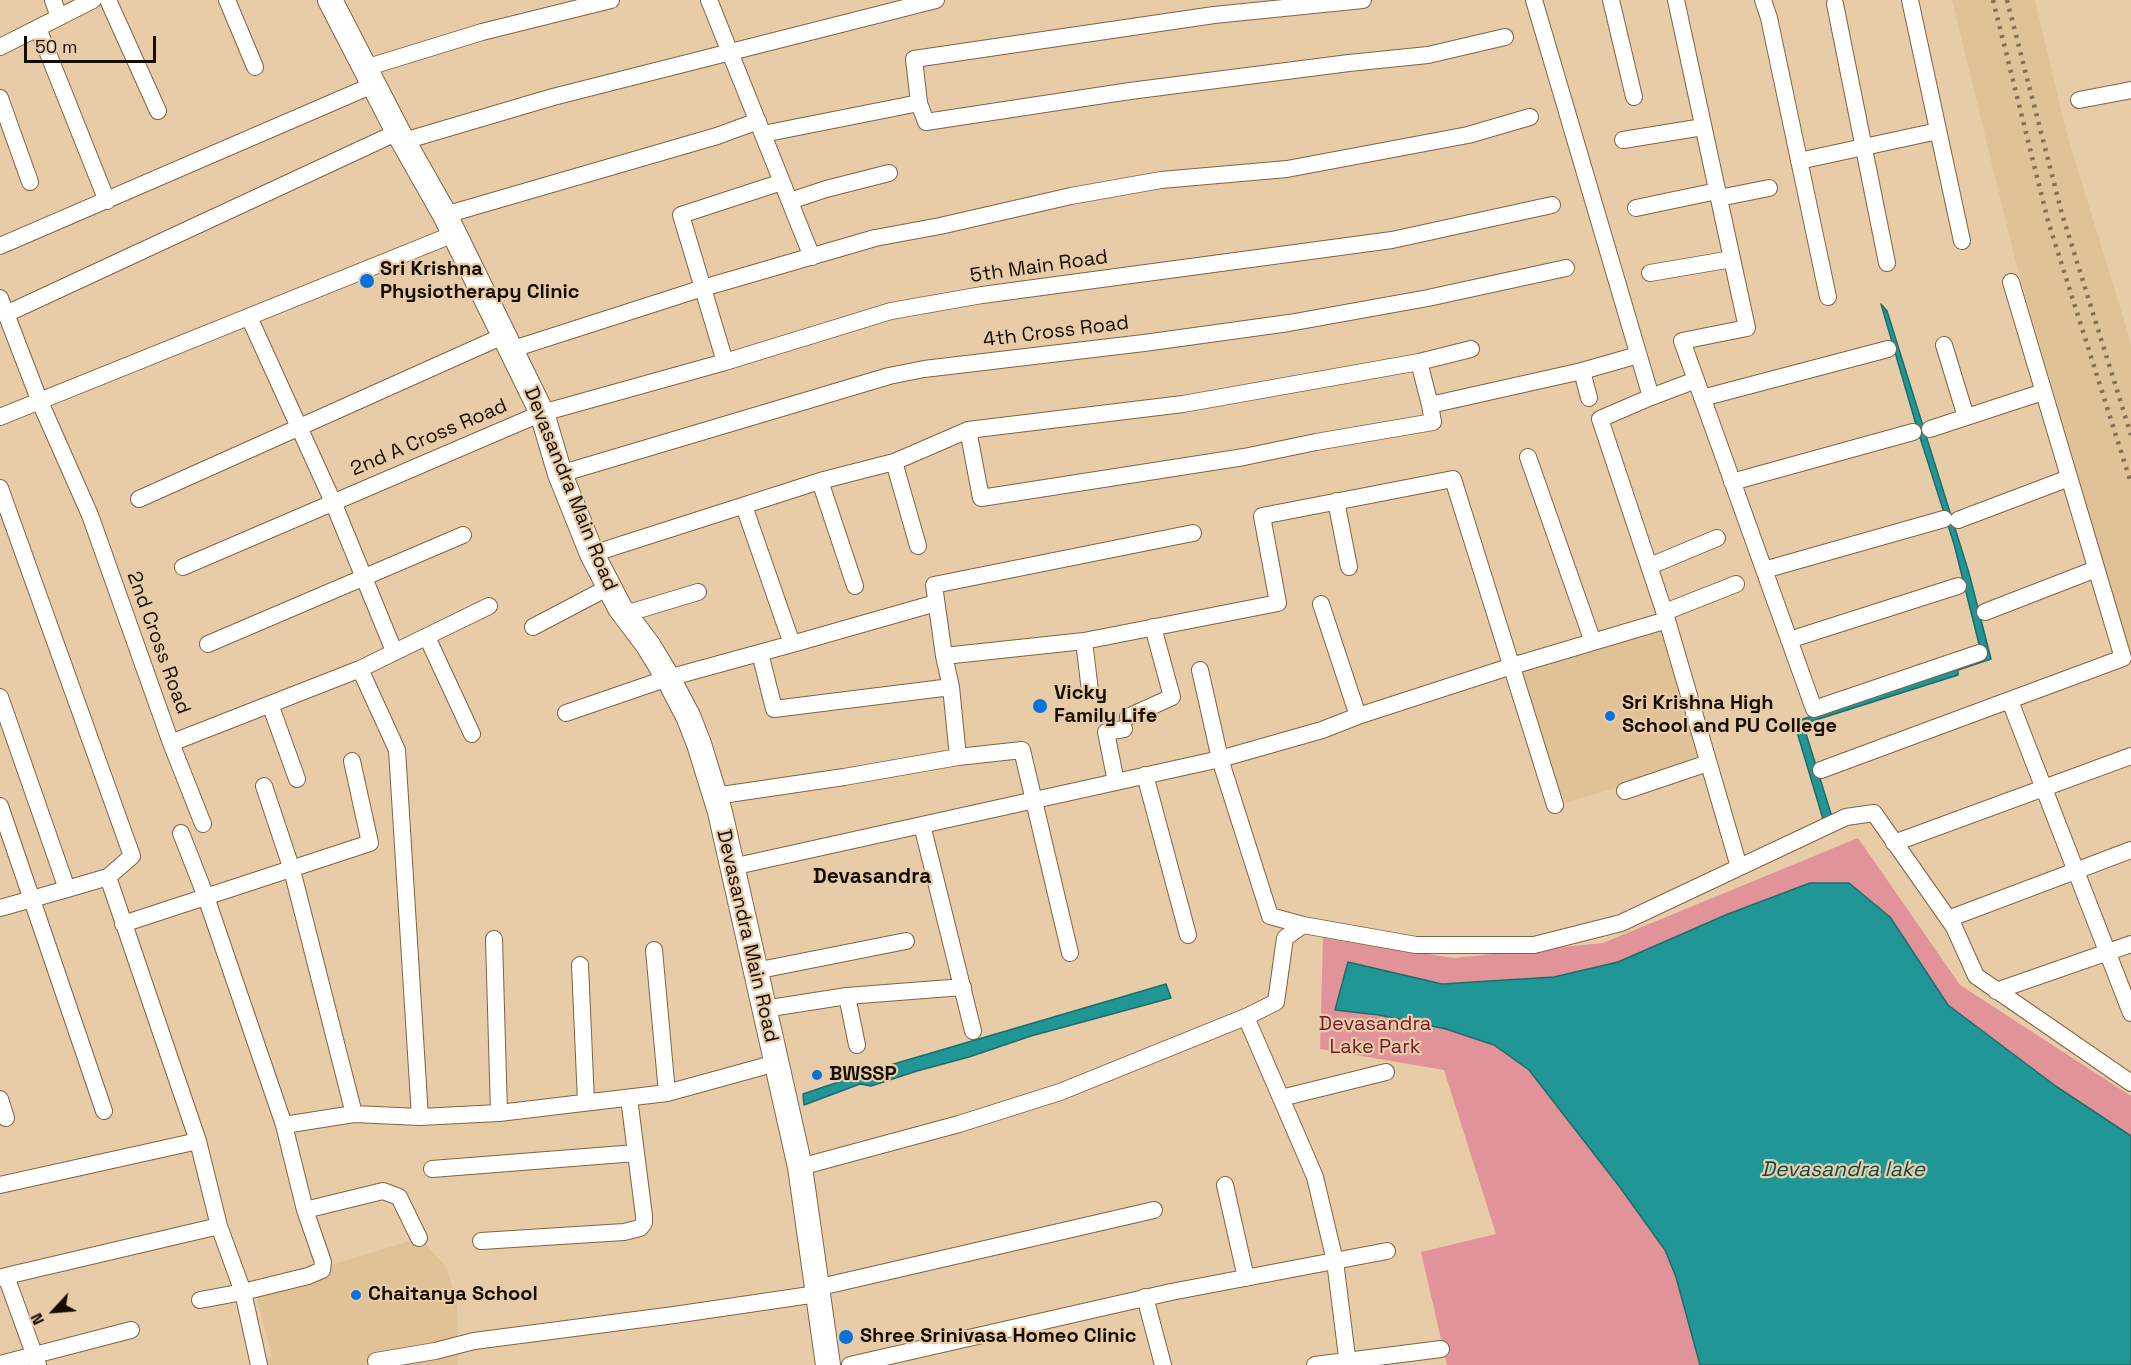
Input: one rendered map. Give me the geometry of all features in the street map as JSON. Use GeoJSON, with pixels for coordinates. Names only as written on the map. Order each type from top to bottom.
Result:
{"type":"FeatureCollection","features":[{"type":"Feature","properties":{"kind":"main road","name":"Devasandra Main Road"},"geometry":{"type":"LineString","coordinates":[[330,0],[542,413],[560,474],[592,554],[609,587],[648,645],[688,716],[715,796],[800,1167],[828,1365]]}},
{"type":"Feature","properties":{"kind":"street"},"geometry":{"type":"LineString","coordinates":[[53,0],[59,17]]}},
{"type":"Feature","properties":{"kind":"street"},"geometry":{"type":"LineString","coordinates":[[0,47],[93,0]]}},
{"type":"Feature","properties":{"kind":"street"},"geometry":{"type":"LineString","coordinates":[[108,0],[158,111]]}},
{"type":"Feature","properties":{"kind":"street"},"geometry":{"type":"LineString","coordinates":[[227,0],[255,67]]}},
{"type":"Feature","properties":{"kind":"street"},"geometry":{"type":"LineString","coordinates":[[0,246],[107,201],[369,76],[482,32],[611,0]]}},
{"type":"Feature","properties":{"kind":"street"},"geometry":{"type":"LineString","coordinates":[[709,0],[812,257]]}},
{"type":"Feature","properties":{"kind":"street"},"geometry":{"type":"LineString","coordinates":[[3,306],[401,136],[936,0]]}},
{"type":"Feature","properties":{"kind":"street"},"geometry":{"type":"LineString","coordinates":[[1363,0],[1214,15],[914,58],[919,103],[926,122],[1130,90],[1428,55],[1505,37]]}},
{"type":"Feature","properties":{"kind":"street"},"geometry":{"type":"LineString","coordinates":[[1534,0],[1651,397]]}},
{"type":"Feature","properties":{"kind":"street"},"geometry":{"type":"LineString","coordinates":[[1611,0],[1634,97]]}},
{"type":"Feature","properties":{"kind":"street"},"geometry":{"type":"LineString","coordinates":[[1676,0],[1747,328],[1682,341],[1814,710],[1979,653]]}},
{"type":"Feature","properties":{"kind":"street"},"geometry":{"type":"LineString","coordinates":[[1763,0],[1769,18],[1827,297]]}},
{"type":"Feature","properties":{"kind":"street"},"geometry":{"type":"LineString","coordinates":[[1910,0],[1962,241]]}},
{"type":"Feature","properties":{"kind":"street"},"geometry":{"type":"LineString","coordinates":[[1834,4],[1887,263]]}},
{"type":"Feature","properties":{"kind":"street"},"geometry":{"type":"LineString","coordinates":[[38,27],[107,201]]}},
{"type":"Feature","properties":{"kind":"street"},"geometry":{"type":"LineString","coordinates":[[2079,100],[2131,90]]}},
{"type":"Feature","properties":{"kind":"street"},"geometry":{"type":"LineString","coordinates":[[0,98],[30,182]]}},
{"type":"Feature","properties":{"kind":"street"},"geometry":{"type":"LineString","coordinates":[[0,417],[249,317],[446,229],[717,136],[919,103]]}},
{"type":"Feature","properties":{"kind":"street"},"geometry":{"type":"LineString","coordinates":[[139,500],[507,343],[875,238],[940,226],[1071,196],[1161,180],[1287,169],[1468,135],[1530,117]]}},
{"type":"Feature","properties":{"kind":"street"},"geometry":{"type":"LineString","coordinates":[[1623,140],[1703,127]]}},
{"type":"Feature","properties":{"kind":"street"},"geometry":{"type":"LineString","coordinates":[[1799,161],[1938,131]]}},
{"type":"Feature","properties":{"kind":"street"},"geometry":{"type":"LineString","coordinates":[[790,201],[889,172]]}},
{"type":"Feature","properties":{"kind":"street"},"geometry":{"type":"LineString","coordinates":[[724,362],[681,215],[782,182]]}},
{"type":"Feature","properties":{"kind":"street"},"geometry":{"type":"LineString","coordinates":[[1636,208],[1769,188]]}},
{"type":"Feature","properties":{"kind":"street","name":"5th Main Road"},"geometry":{"type":"LineString","coordinates":[[542,413],[724,362],[891,310],[982,295],[1392,240],[1552,205]]}},
{"type":"Feature","properties":{"kind":"street"},"geometry":{"type":"LineString","coordinates":[[1650,273],[1732,259]]}},
{"type":"Feature","properties":{"kind":"street","name":"4th Cross Road"},"geometry":{"type":"LineString","coordinates":[[560,474],[889,376],[924,369],[1289,323],[1428,298],[1566,268]]}},
{"type":"Feature","properties":{"kind":"street"},"geometry":{"type":"LineString","coordinates":[[1821,770],[2123,658],[2011,282]]}},
{"type":"Feature","properties":{"kind":"street","name":"2nd Cross Road"},"geometry":{"type":"LineString","coordinates":[[3,306],[40,402],[90,515],[171,743],[360,669],[489,606]]}},
{"type":"Feature","properties":{"kind":"street"},"geometry":{"type":"LineString","coordinates":[[249,317],[333,502],[394,651]]}},
{"type":"Feature","properties":{"kind":"street"},"geometry":{"type":"LineString","coordinates":[[1944,345],[1966,417]]}},
{"type":"Feature","properties":{"kind":"street"},"geometry":{"type":"LineString","coordinates":[[592,554],[820,481],[894,462],[968,430],[1183,404],[1419,362],[1471,349]]}},
{"type":"Feature","properties":{"kind":"street"},"geometry":{"type":"LineString","coordinates":[[1702,398],[1888,349]]}},
{"type":"Feature","properties":{"kind":"street"},"geometry":{"type":"LineString","coordinates":[[1430,405],[1582,371],[1638,355]]}},
{"type":"Feature","properties":{"kind":"street"},"geometry":{"type":"LineString","coordinates":[[968,430],[981,498],[1244,457],[1433,422],[1419,362]]}},
{"type":"Feature","properties":{"kind":"street"},"geometry":{"type":"LineString","coordinates":[[1582,371],[1588,398]]}},
{"type":"Feature","properties":{"kind":"street"},"geometry":{"type":"LineString","coordinates":[[1696,380],[1600,419],[1666,616],[1739,867]]}},
{"type":"Feature","properties":{"kind":"street"},"geometry":{"type":"LineString","coordinates":[[1930,429],[2043,392]]}},
{"type":"Feature","properties":{"kind":"street","name":"2nd A Cross Road"},"geometry":{"type":"LineString","coordinates":[[183,567],[542,413]]}},
{"type":"Feature","properties":{"kind":"street"},"geometry":{"type":"LineString","coordinates":[[1732,482],[1913,432]]}},
{"type":"Feature","properties":{"kind":"street"},"geometry":{"type":"LineString","coordinates":[[1528,457],[1593,642]]}},
{"type":"Feature","properties":{"kind":"street"},"geometry":{"type":"LineString","coordinates":[[894,462],[918,546]]}},
{"type":"Feature","properties":{"kind":"street"},"geometry":{"type":"LineString","coordinates":[[1764,570],[1951,519],[2069,478]]}},
{"type":"Feature","properties":{"kind":"street"},"geometry":{"type":"LineString","coordinates":[[944,656],[1084,640],[1278,603],[1262,516],[1453,479],[1556,805]]}},
{"type":"Feature","properties":{"kind":"street"},"geometry":{"type":"LineString","coordinates":[[820,481],[855,586]]}},
{"type":"Feature","properties":{"kind":"street"},"geometry":{"type":"LineString","coordinates":[[0,488],[132,856],[108,877],[0,908]]}},
{"type":"Feature","properties":{"kind":"street"},"geometry":{"type":"LineString","coordinates":[[1336,501],[1349,567]]}},
{"type":"Feature","properties":{"kind":"street"},"geometry":{"type":"LineString","coordinates":[[744,506],[792,644]]}},
{"type":"Feature","properties":{"kind":"street"},"geometry":{"type":"LineString","coordinates":[[958,757],[951,687],[944,656],[934,585],[1193,533]]}},
{"type":"Feature","properties":{"kind":"street"},"geometry":{"type":"LineString","coordinates":[[208,644],[463,535]]}},
{"type":"Feature","properties":{"kind":"street"},"geometry":{"type":"LineString","coordinates":[[1650,566],[1718,538]]}},
{"type":"Feature","properties":{"kind":"street"},"geometry":{"type":"LineString","coordinates":[[1985,612],[2096,569]]}},
{"type":"Feature","properties":{"kind":"street"},"geometry":{"type":"LineString","coordinates":[[732,867],[1220,759],[1322,730],[1358,716],[1593,642],[1666,616],[1736,584]]}},
{"type":"Feature","properties":{"kind":"street"},"geometry":{"type":"LineString","coordinates":[[1789,640],[1958,586]]}},
{"type":"Feature","properties":{"kind":"street"},"geometry":{"type":"LineString","coordinates":[[533,627],[609,587]]}},
{"type":"Feature","properties":{"kind":"street"},"geometry":{"type":"LineString","coordinates":[[625,614],[698,592]]}},
{"type":"Feature","properties":{"kind":"street"},"geometry":{"type":"LineString","coordinates":[[566,713],[668,678],[936,603]]}},
{"type":"Feature","properties":{"kind":"street"},"geometry":{"type":"LineString","coordinates":[[1321,604],[1358,716]]}},
{"type":"Feature","properties":{"kind":"street"},"geometry":{"type":"LineString","coordinates":[[1116,782],[1106,732],[1172,697],[1153,627]]}},
{"type":"Feature","properties":{"kind":"street"},"geometry":{"type":"LineString","coordinates":[[427,637],[471,734]]}},
{"type":"Feature","properties":{"kind":"street"},"geometry":{"type":"LineString","coordinates":[[1084,640],[1089,691]]}},
{"type":"Feature","properties":{"kind":"street"},"geometry":{"type":"LineString","coordinates":[[760,653],[774,709],[951,687]]}},
{"type":"Feature","properties":{"kind":"street"},"geometry":{"type":"LineString","coordinates":[[360,669],[397,750],[420,1117]]}},
{"type":"Feature","properties":{"kind":"street"},"geometry":{"type":"LineString","coordinates":[[1200,670],[1220,759],[1270,916],[1303,925],[1416,945],[1534,945],[1622,922],[1846,817],[1874,813],[1954,927],[1976,976],[2131,1083]]}},
{"type":"Feature","properties":{"kind":"street"},"geometry":{"type":"LineString","coordinates":[[0,697],[67,889]]}},
{"type":"Feature","properties":{"kind":"street"},"geometry":{"type":"LineString","coordinates":[[2010,701],[2131,1013]]}},
{"type":"Feature","properties":{"kind":"street"},"geometry":{"type":"LineString","coordinates":[[270,704],[297,779]]}},
{"type":"Feature","properties":{"kind":"street"},"geometry":{"type":"LineString","coordinates":[[171,743],[203,824]]}},
{"type":"Feature","properties":{"kind":"street"},"geometry":{"type":"LineString","coordinates":[[715,796],[958,757],[1022,750],[1070,953]]}},
{"type":"Feature","properties":{"kind":"street"},"geometry":{"type":"LineString","coordinates":[[1894,843],[2131,756]]}},
{"type":"Feature","properties":{"kind":"street"},"geometry":{"type":"LineString","coordinates":[[123,924],[370,843],[352,761]]}},
{"type":"Feature","properties":{"kind":"street"},"geometry":{"type":"LineString","coordinates":[[1625,791],[1708,763]]}},
{"type":"Feature","properties":{"kind":"street"},"geometry":{"type":"LineString","coordinates":[[1145,775],[1188,935]]}},
{"type":"Feature","properties":{"kind":"street"},"geometry":{"type":"LineString","coordinates":[[264,786],[292,870],[354,1114]]}},
{"type":"Feature","properties":{"kind":"street"},"geometry":{"type":"LineString","coordinates":[[0,808],[104,1112]]}},
{"type":"Feature","properties":{"kind":"street"},"geometry":{"type":"LineString","coordinates":[[922,825],[973,1031]]}},
{"type":"Feature","properties":{"kind":"street"},"geometry":{"type":"LineString","coordinates":[[181,833],[206,897],[284,1125],[305,1210],[323,1262],[322,1270],[308,1276],[200,1300]]}},
{"type":"Feature","properties":{"kind":"street"},"geometry":{"type":"LineString","coordinates":[[1948,919],[2131,850]]}},
{"type":"Feature","properties":{"kind":"street"},"geometry":{"type":"LineString","coordinates":[[108,877],[198,1141],[219,1226],[243,1292],[260,1365]]}},
{"type":"Feature","properties":{"kind":"street"},"geometry":{"type":"LineString","coordinates":[[800,1167],[959,1124],[1060,1092],[1246,1017],[1276,1002],[1285,938],[1303,925]]}},
{"type":"Feature","properties":{"kind":"street"},"geometry":{"type":"LineString","coordinates":[[494,939],[499,1113]]}},
{"type":"Feature","properties":{"kind":"street"},"geometry":{"type":"LineString","coordinates":[[755,971],[906,941]]}},
{"type":"Feature","properties":{"kind":"street"},"geometry":{"type":"LineString","coordinates":[[1996,991],[2131,944]]}},
{"type":"Feature","properties":{"kind":"street"},"geometry":{"type":"LineString","coordinates":[[654,950],[667,1093]]}},
{"type":"Feature","properties":{"kind":"street"},"geometry":{"type":"LineString","coordinates":[[580,964],[586,1102]]}},
{"type":"Feature","properties":{"kind":"street"},"geometry":{"type":"LineString","coordinates":[[764,1009],[847,996],[963,987]]}},
{"type":"Feature","properties":{"kind":"street"},"geometry":{"type":"LineString","coordinates":[[847,996],[857,1045]]}},
{"type":"Feature","properties":{"kind":"street"},"geometry":{"type":"LineString","coordinates":[[1246,1017],[1316,1177],[1335,1261],[1348,1363]]}},
{"type":"Feature","properties":{"kind":"street"},"geometry":{"type":"LineString","coordinates":[[284,1125],[354,1114],[420,1117],[499,1113],[629,1098],[667,1093],[776,1063]]}},
{"type":"Feature","properties":{"kind":"street"},"geometry":{"type":"LineString","coordinates":[[1281,1098],[1386,1072]]}},
{"type":"Feature","properties":{"kind":"street"},"geometry":{"type":"LineString","coordinates":[[481,1241],[624,1232],[640,1228],[644,1223],[644,1216],[629,1098]]}},
{"type":"Feature","properties":{"kind":"street"},"geometry":{"type":"LineString","coordinates":[[0,1099],[6,1118]]}},
{"type":"Feature","properties":{"kind":"street"},"geometry":{"type":"LineString","coordinates":[[0,1185],[198,1141]]}},
{"type":"Feature","properties":{"kind":"street"},"geometry":{"type":"LineString","coordinates":[[432,1169],[636,1153]]}},
{"type":"Feature","properties":{"kind":"street"},"geometry":{"type":"LineString","coordinates":[[1225,1185],[1246,1278]]}},
{"type":"Feature","properties":{"kind":"street"},"geometry":{"type":"LineString","coordinates":[[305,1210],[383,1191],[399,1197],[419,1238]]}},
{"type":"Feature","properties":{"kind":"street"},"geometry":{"type":"LineString","coordinates":[[376,1361],[435,1351],[474,1341],[674,1315],[817,1291],[1154,1210]]}},
{"type":"Feature","properties":{"kind":"street"},"geometry":{"type":"LineString","coordinates":[[37,1360],[3,1277],[219,1226]]}},
{"type":"Feature","properties":{"kind":"street"},"geometry":{"type":"LineString","coordinates":[[850,1365],[1145,1297],[1387,1251]]}},
{"type":"Feature","properties":{"kind":"street"},"geometry":{"type":"LineString","coordinates":[[1145,1297],[1163,1365]]}},
{"type":"Feature","properties":{"kind":"street"},"geometry":{"type":"LineString","coordinates":[[0,1364],[37,1360],[131,1329]]}},
{"type":"Feature","properties":{"kind":"street"},"geometry":{"type":"LineString","coordinates":[[1315,1365],[1408,1359],[1441,1349]]}},
{"type":"Feature","properties":{"kind":"shaded area"},"geometry":{"type":"Polygon","coordinates":[[[1952,0],[2035,0],[2066,131],[2131,343],[2131,657],[2016,263],[1952,0]]]}},
{"type":"Feature","properties":{"kind":"shaded area","name":"Sri Krishna High School and PU College"},"geometry":{"type":"Polygon","coordinates":[[[1660,629],[1700,763],[1561,804],[1520,670],[1660,629]]]}},
{"type":"Feature","properties":{"kind":"shaded area","name":"Chaitanya School"},"geometry":{"type":"Polygon","coordinates":[[[420,1238],[446,1267],[457,1301],[458,1365],[257,1365],[256,1362],[272,1356],[254,1288],[420,1238]]]}},
{"type":"Feature","properties":{"kind":"green space","name":"Devasandra Lake Park"},"geometry":{"type":"Polygon","coordinates":[[[1858,838],[1960,985],[2131,1096],[2131,1136],[2057,1087],[1948,1005],[1890,917],[1728,914],[1618,962],[1554,977],[1442,984],[1348,962],[1335,1010],[1379,1015],[1446,1029],[1494,1045],[1529,1070],[1619,1186],[1665,1250],[1676,1277],[1700,1365],[1447,1365],[1421,1252],[1496,1234],[1444,1070],[1320,1049],[1323,938],[1454,958],[1603,943],[1858,838]]]}},
{"type":"Feature","properties":{"kind":"water"},"geometry":{"type":"Polygon","coordinates":[[[1881,304],[1887,311],[1969,573],[1991,659],[1958,670],[1958,675],[1803,724],[1832,817],[1823,819],[1794,722],[1952,671],[1982,656],[1954,544],[1881,304]]]}},
{"type":"Feature","properties":{"kind":"water","name":"Devasandra lake"},"geometry":{"type":"Polygon","coordinates":[[[1810,883],[1849,883],[1890,917],[1948,1005],[2057,1087],[2131,1136],[2131,1365],[1700,1365],[1676,1277],[1665,1250],[1619,1186],[1529,1070],[1494,1045],[1446,1029],[1379,1015],[1335,1010],[1348,962],[1442,984],[1554,977],[1618,962],[1728,914],[1810,883]]]}},
{"type":"Feature","properties":{"kind":"water"},"geometry":{"type":"Polygon","coordinates":[[[1166,984],[1171,998],[1031,1036],[871,1086],[860,1084],[804,1105],[803,1094],[880,1068],[1166,984]]]}},
{"type":"Feature","properties":{"kind":"railway"},"geometry":{"type":"LineString","coordinates":[[1993,0],[2048,221],[2131,483]]}},
{"type":"Feature","properties":{"kind":"railway"},"geometry":{"type":"LineString","coordinates":[[2007,0],[2062,214],[2131,435]]}},
{"type":"Feature","properties":{"kind":"place","name":"Sri Krishna Physiotherapy Clinic"},"geometry":{"type":"Point","coordinates":[367,281]}},
{"type":"Feature","properties":{"kind":"place","name":"Vicky Family Life"},"geometry":{"type":"Point","coordinates":[1040,706]}},
{"type":"Feature","properties":{"kind":"place","name":"Sri Krishna High School and PU College"},"geometry":{"type":"Point","coordinates":[1610,716]}},
{"type":"Feature","properties":{"kind":"place","name":"BWSSP"},"geometry":{"type":"Point","coordinates":[817,1075]}},
{"type":"Feature","properties":{"kind":"place","name":"Chaitanya School"},"geometry":{"type":"Point","coordinates":[356,1295]}},
{"type":"Feature","properties":{"kind":"place","name":"Shree Srinivasa Homeo Clinic"},"geometry":{"type":"Point","coordinates":[846,1337]}},
{"type":"Feature","properties":{"kind":"district","name":"Devasandra"},"geometry":{"type":"Point","coordinates":[872,877]}}]}
